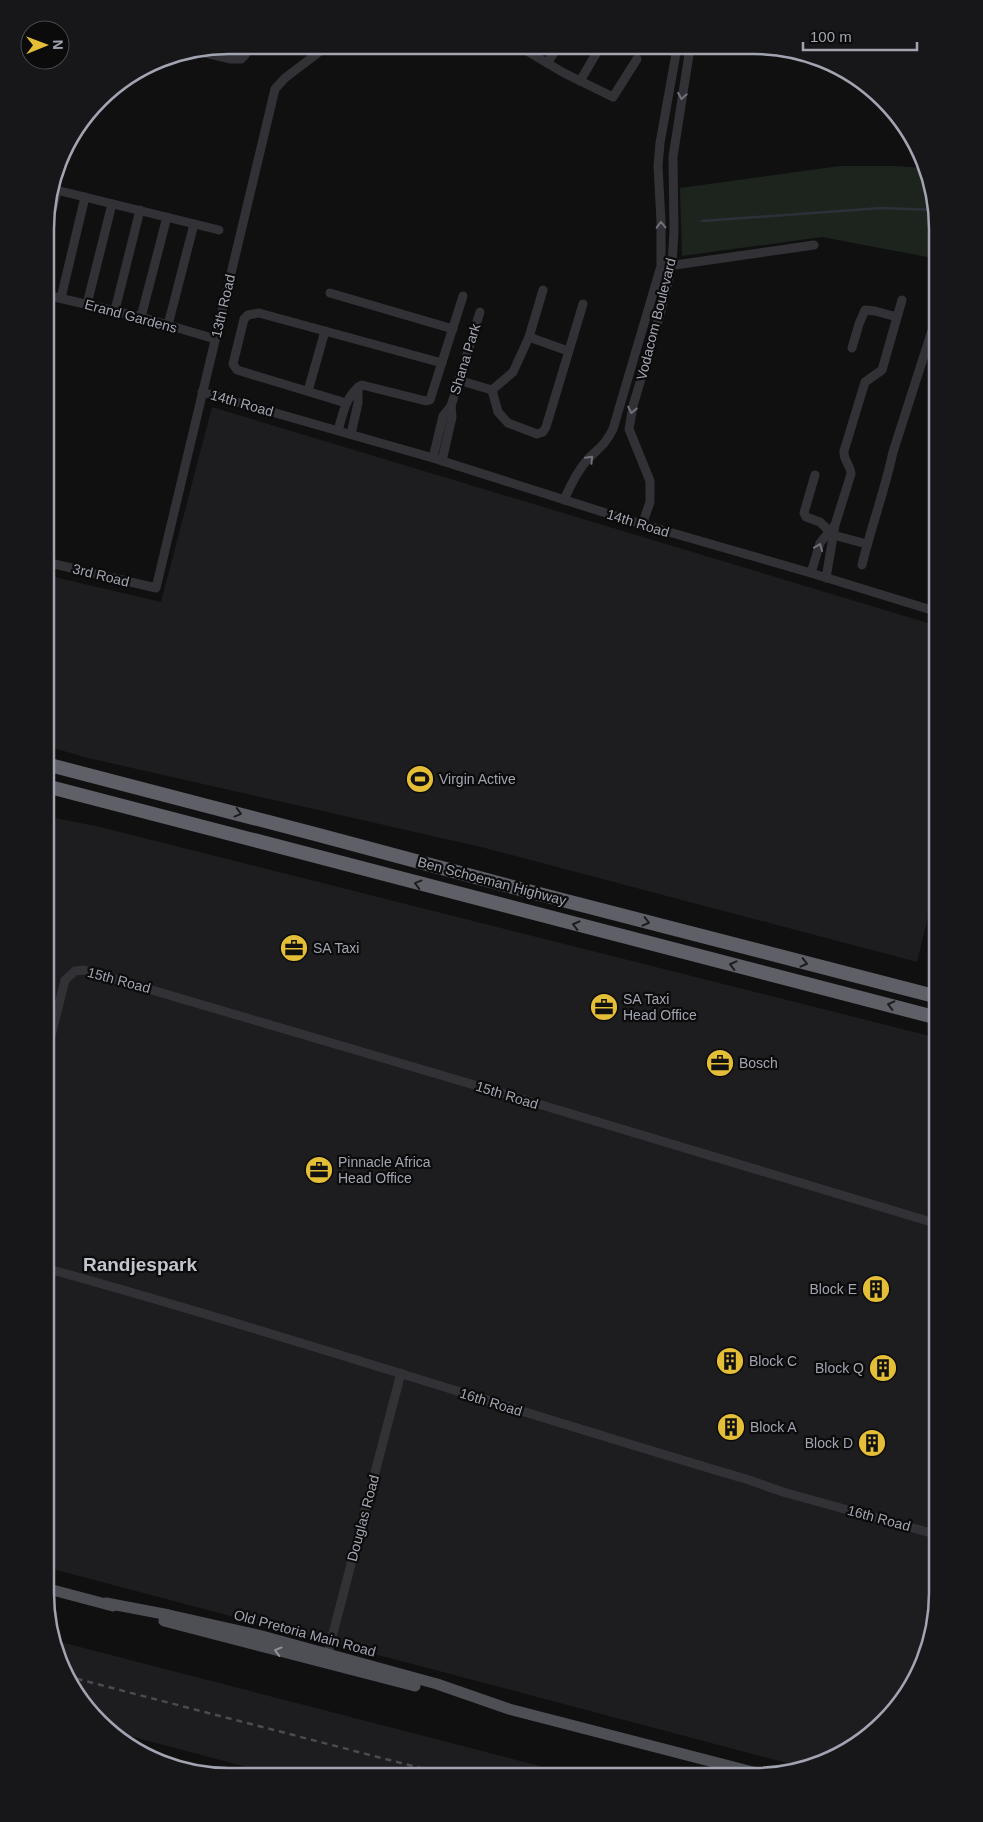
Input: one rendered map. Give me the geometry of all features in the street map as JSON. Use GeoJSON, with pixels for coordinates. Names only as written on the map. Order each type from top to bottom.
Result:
{"type":"FeatureCollection","features":[{"type":"Feature","properties":{"kind":"highway"},"geometry":{"type":"LineString","coordinates":[[54,757],[148,781],[169,788],[191,801]]}},
{"type":"Feature","properties":{"kind":"highway","name":"Ben Schoeman Highway"},"geometry":{"type":"LineString","coordinates":[[54,766],[929,995]]}},
{"type":"Feature","properties":{"kind":"highway","name":"Ben Schoeman Highway"},"geometry":{"type":"LineString","coordinates":[[54,788],[929,1016]]}},
{"type":"Feature","properties":{"kind":"highway"},"geometry":{"type":"LineString","coordinates":[[54,795],[85,797]]}},
{"type":"Feature","properties":{"kind":"main road","name":"Old Pretoria Main Road"},"geometry":{"type":"LineString","coordinates":[[54,1590],[106,1603],[205,1622],[326,1658],[437,1684],[492,1704],[734,1768]]}},
{"type":"Feature","properties":{"kind":"street"},"geometry":{"type":"LineString","coordinates":[[214,54],[238,59],[245,54]]}},
{"type":"Feature","properties":{"kind":"street","name":"13th Road"},"geometry":{"type":"LineString","coordinates":[[156,588],[274,89],[316,54]]}},
{"type":"Feature","properties":{"kind":"street"},"geometry":{"type":"LineString","coordinates":[[532,54],[613,97],[637,59]]}},
{"type":"Feature","properties":{"kind":"street"},"geometry":{"type":"LineString","coordinates":[[547,63],[553,54]]}},
{"type":"Feature","properties":{"kind":"street"},"geometry":{"type":"LineString","coordinates":[[580,81],[596,54]]}},
{"type":"Feature","properties":{"kind":"street","name":"Vodacom Boulevard"},"geometry":{"type":"LineString","coordinates":[[564,500],[573,480],[588,460],[606,443],[613,429],[661,266],[662,222],[658,166],[660,143],[676,54]]}},
{"type":"Feature","properties":{"kind":"street","name":"Vodacom Boulevard"},"geometry":{"type":"LineString","coordinates":[[642,525],[650,502],[650,481],[630,429],[630,421],[632,406],[658,320],[672,265],[674,232],[672,157],[689,54]]}},
{"type":"Feature","properties":{"kind":"street"},"geometry":{"type":"LineString","coordinates":[[59,190],[219,230]]}},
{"type":"Feature","properties":{"kind":"street"},"geometry":{"type":"LineString","coordinates":[[61,298],[85,197]]}},
{"type":"Feature","properties":{"kind":"street"},"geometry":{"type":"LineString","coordinates":[[87,304],[112,204]]}},
{"type":"Feature","properties":{"kind":"street"},"geometry":{"type":"LineString","coordinates":[[115,310],[140,210]]}},
{"type":"Feature","properties":{"kind":"street"},"geometry":{"type":"LineString","coordinates":[[140,317],[167,217]]}},
{"type":"Feature","properties":{"kind":"street"},"geometry":{"type":"LineString","coordinates":[[168,325],[194,224]]}},
{"type":"Feature","properties":{"kind":"street"},"geometry":{"type":"LineString","coordinates":[[661,266],[814,245]]}},
{"type":"Feature","properties":{"kind":"street"},"geometry":{"type":"LineString","coordinates":[[492,390],[510,376],[529,337],[543,290]]}},
{"type":"Feature","properties":{"kind":"street"},"geometry":{"type":"LineString","coordinates":[[330,293],[453,329]]}},
{"type":"Feature","properties":{"kind":"street"},"geometry":{"type":"LineString","coordinates":[[338,430],[346,403],[358,387],[364,384],[426,401],[430,400],[463,296]]}},
{"type":"Feature","properties":{"kind":"street","name":"Erand Gardens"},"geometry":{"type":"LineString","coordinates":[[54,297],[115,310],[215,340]]}},
{"type":"Feature","properties":{"kind":"street"},"geometry":{"type":"LineString","coordinates":[[826,578],[833,530],[851,474],[851,469],[844,458],[844,451],[865,382],[882,370],[902,300]]}},
{"type":"Feature","properties":{"kind":"street"},"geometry":{"type":"LineString","coordinates":[[492,390],[498,412],[508,423],[537,434],[541,433],[546,427],[583,304]]}},
{"type":"Feature","properties":{"kind":"street"},"geometry":{"type":"LineString","coordinates":[[852,348],[865,310],[897,317]]}},
{"type":"Feature","properties":{"kind":"street","name":"Shana Park"},"geometry":{"type":"LineString","coordinates":[[438,460],[452,417],[451,406],[458,380],[480,312]]}},
{"type":"Feature","properties":{"kind":"street"},"geometry":{"type":"LineString","coordinates":[[346,403],[237,370],[233,364],[244,319],[248,315],[259,313],[442,363]]}},
{"type":"Feature","properties":{"kind":"street"},"geometry":{"type":"LineString","coordinates":[[308,391],[325,331]]}},
{"type":"Feature","properties":{"kind":"street"},"geometry":{"type":"LineString","coordinates":[[529,337],[568,350]]}},
{"type":"Feature","properties":{"kind":"street"},"geometry":{"type":"LineString","coordinates":[[862,565],[893,452],[929,340]]}},
{"type":"Feature","properties":{"kind":"street"},"geometry":{"type":"LineString","coordinates":[[458,380],[492,390]]}},
{"type":"Feature","properties":{"kind":"street"},"geometry":{"type":"LineString","coordinates":[[350,434],[358,403],[358,387]]}},
{"type":"Feature","properties":{"kind":"street","name":"14th Road"},"geometry":{"type":"LineString","coordinates":[[202,392],[338,430],[642,525],[811,573],[929,609]]}},
{"type":"Feature","properties":{"kind":"street"},"geometry":{"type":"LineString","coordinates":[[815,475],[804,513],[806,517],[867,544]]}},
{"type":"Feature","properties":{"kind":"street"},"geometry":{"type":"LineString","coordinates":[[811,573],[820,543],[833,530]]}},
{"type":"Feature","properties":{"kind":"street","name":"3rd Road"},"geometry":{"type":"LineString","coordinates":[[54,564],[156,588]]}},
{"type":"Feature","properties":{"kind":"street","name":"15th Road"},"geometry":{"type":"LineString","coordinates":[[54,1023],[63,985],[68,976],[75,971],[84,970],[929,1221]]}},
{"type":"Feature","properties":{"kind":"street","name":"16th Road"},"geometry":{"type":"LineString","coordinates":[[54,1270],[144,1295],[401,1373],[495,1404],[746,1479],[776,1490],[929,1532]]}},
{"type":"Feature","properties":{"kind":"street","name":"Douglas Road"},"geometry":{"type":"LineString","coordinates":[[326,1658],[401,1373]]}},
{"type":"Feature","properties":{"kind":"shaded area"},"geometry":{"type":"Polygon","coordinates":[[[840,166],[918,167],[928,206],[929,257],[822,237],[682,256],[680,188],[840,166]]]}},
{"type":"Feature","properties":{"kind":"shaded area"},"geometry":{"type":"Polygon","coordinates":[[[212,407],[929,623],[929,913],[917,962],[481,847],[88,758],[54,748],[54,577],[161,602],[212,407]]]}},
{"type":"Feature","properties":{"kind":"shaded area"},"geometry":{"type":"Polygon","coordinates":[[[54,818],[100,827],[929,1036],[929,1605],[926,1627],[916,1660],[906,1681],[886,1709],[870,1725],[851,1739],[832,1750],[791,1764],[54,1569],[54,818]]]}},
{"type":"Feature","properties":{"kind":"shaded area"},"geometry":{"type":"Polygon","coordinates":[[[61,1642],[548,1768],[251,1768],[127,1735],[97,1709],[83,1690],[72,1671],[61,1642]]]}},
{"type":"Feature","properties":{"kind":"waterway"},"geometry":{"type":"LineString","coordinates":[[702,221],[881,208],[928,210]]}},
{"type":"Feature","properties":{"kind":"railway"},"geometry":{"type":"LineString","coordinates":[[76,1679],[420,1768]]}},
{"type":"Feature","properties":{"kind":"place","name":"Virgin Active"},"geometry":{"type":"Point","coordinates":[420,779]}},
{"type":"Feature","properties":{"kind":"place","name":"SA Taxi"},"geometry":{"type":"Point","coordinates":[294,948]}},
{"type":"Feature","properties":{"kind":"place","name":"SA Taxi Head Office"},"geometry":{"type":"Point","coordinates":[604,1007]}},
{"type":"Feature","properties":{"kind":"place","name":"Bosch"},"geometry":{"type":"Point","coordinates":[720,1063]}},
{"type":"Feature","properties":{"kind":"place","name":"Pinnacle Africa Head Office"},"geometry":{"type":"Point","coordinates":[319,1170]}},
{"type":"Feature","properties":{"kind":"place","name":"Block E"},"geometry":{"type":"Point","coordinates":[876,1289]}},
{"type":"Feature","properties":{"kind":"place","name":"Block C"},"geometry":{"type":"Point","coordinates":[730,1361]}},
{"type":"Feature","properties":{"kind":"place","name":"Block Q"},"geometry":{"type":"Point","coordinates":[883,1368]}},
{"type":"Feature","properties":{"kind":"place","name":"Block A"},"geometry":{"type":"Point","coordinates":[731,1427]}},
{"type":"Feature","properties":{"kind":"place","name":"Block D"},"geometry":{"type":"Point","coordinates":[872,1443]}},
{"type":"Feature","properties":{"kind":"district","name":"Randjespark"},"geometry":{"type":"Point","coordinates":[140,1264]}}]}
